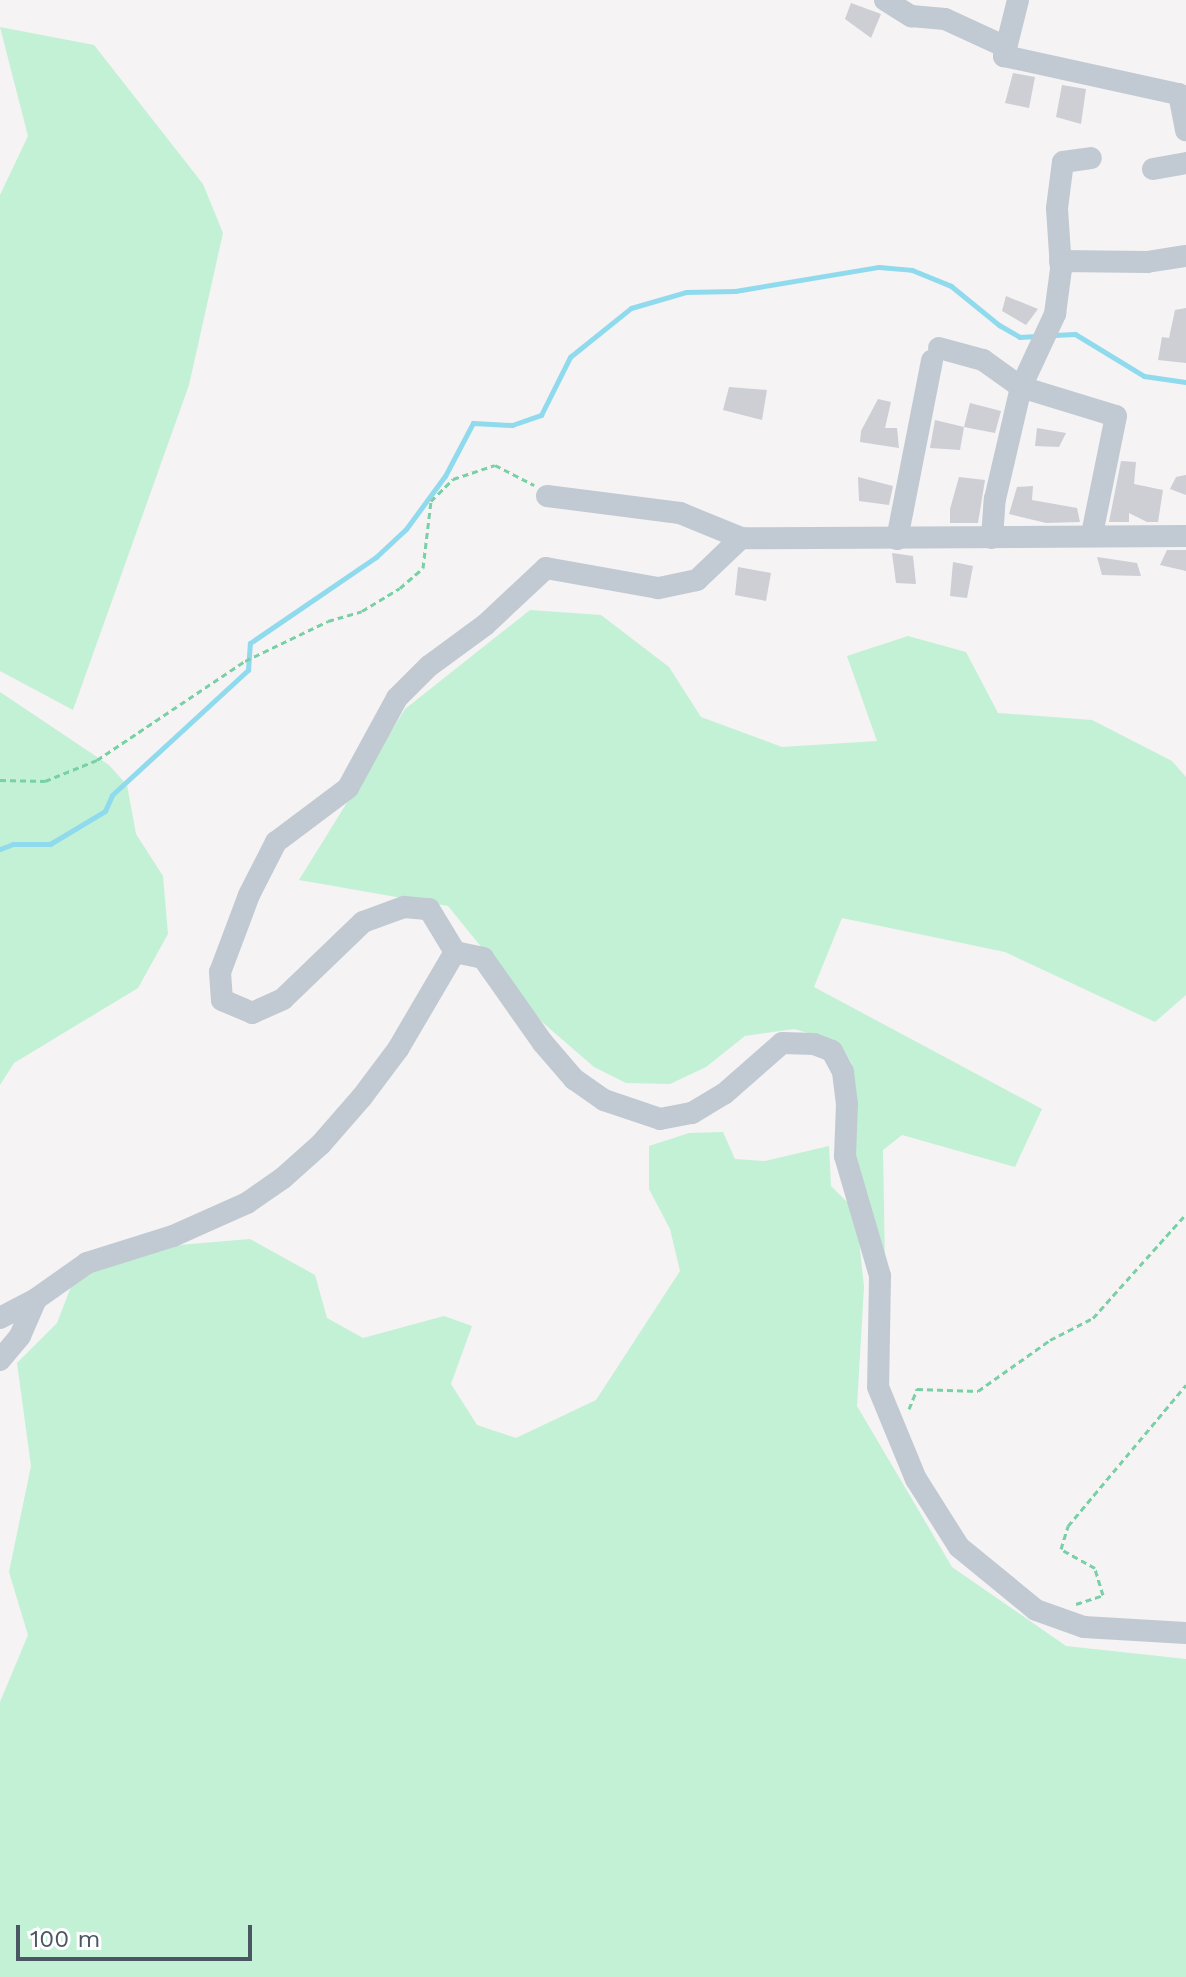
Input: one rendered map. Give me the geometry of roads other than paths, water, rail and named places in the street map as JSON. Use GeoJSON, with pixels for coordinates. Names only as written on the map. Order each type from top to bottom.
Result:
{"type":"FeatureCollection","features":[{"type":"Feature","properties":{"kind":"street"},"geometry":{"type":"LineString","coordinates":[[885,0],[911,16],[945,19],[1006,47]]}},
{"type":"Feature","properties":{"kind":"street"},"geometry":{"type":"LineString","coordinates":[[1018,0],[1004,56],[1179,94],[1186,130]]}},
{"type":"Feature","properties":{"kind":"street"},"geometry":{"type":"LineString","coordinates":[[992,538],[995,499],[1021,387],[1055,314],[1060,261],[1057,208],[1063,162],[1091,158]]}},
{"type":"Feature","properties":{"kind":"street"},"geometry":{"type":"LineString","coordinates":[[1153,169],[1186,163]]}},
{"type":"Feature","properties":{"kind":"street"},"geometry":{"type":"LineString","coordinates":[[1060,261],[1147,262],[1186,256]]}},
{"type":"Feature","properties":{"kind":"street"},"geometry":{"type":"LineString","coordinates":[[897,539],[936,354],[983,360],[1021,387],[1116,416],[1092,534]]}},
{"type":"Feature","properties":{"kind":"street"},"geometry":{"type":"LineString","coordinates":[[547,496],[680,513],[741,538],[992,538],[1092,534],[1186,536]]}},
{"type":"Feature","properties":{"kind":"street"},"geometry":{"type":"LineString","coordinates":[[741,538],[697,580],[658,588],[546,568],[485,625],[429,666],[397,698],[348,788],[276,842],[249,895],[220,972],[222,1000],[252,1013],[283,999],[363,922],[404,907],[429,909],[455,952],[483,958],[494,969],[543,1043],[574,1079],[604,1100],[660,1119],[692,1113],[724,1094],[782,1043],[814,1044],[832,1051],[843,1072],[847,1104],[845,1156],[880,1276],[878,1387],[916,1479],[959,1547],[1036,1610],[1084,1627],[1186,1633]]}},
{"type":"Feature","properties":{"kind":"street"},"geometry":{"type":"LineString","coordinates":[[0,1318],[36,1299],[87,1263],[173,1236],[247,1203],[283,1178],[321,1144],[362,1097],[398,1049],[455,952]]}},
{"type":"Feature","properties":{"kind":"street"},"geometry":{"type":"LineString","coordinates":[[0,1360],[20,1336],[36,1299]]}},
{"type":"Feature","properties":{"kind":"waterway"},"geometry":{"type":"LineString","coordinates":[[0,849],[13,844],[50,844],[105,811],[112,795],[248,670],[250,643],[376,557],[406,529],[445,476],[473,423],[512,425],[541,415],[570,357],[631,308],[686,292],[735,291],[879,267],[912,270],[951,286],[999,325],[1020,337],[1036,336]]}},
{"type":"Feature","properties":{"kind":"waterway"},"geometry":{"type":"LineString","coordinates":[[1054,335],[1075,334],[1144,376],[1186,382]]}}]}
